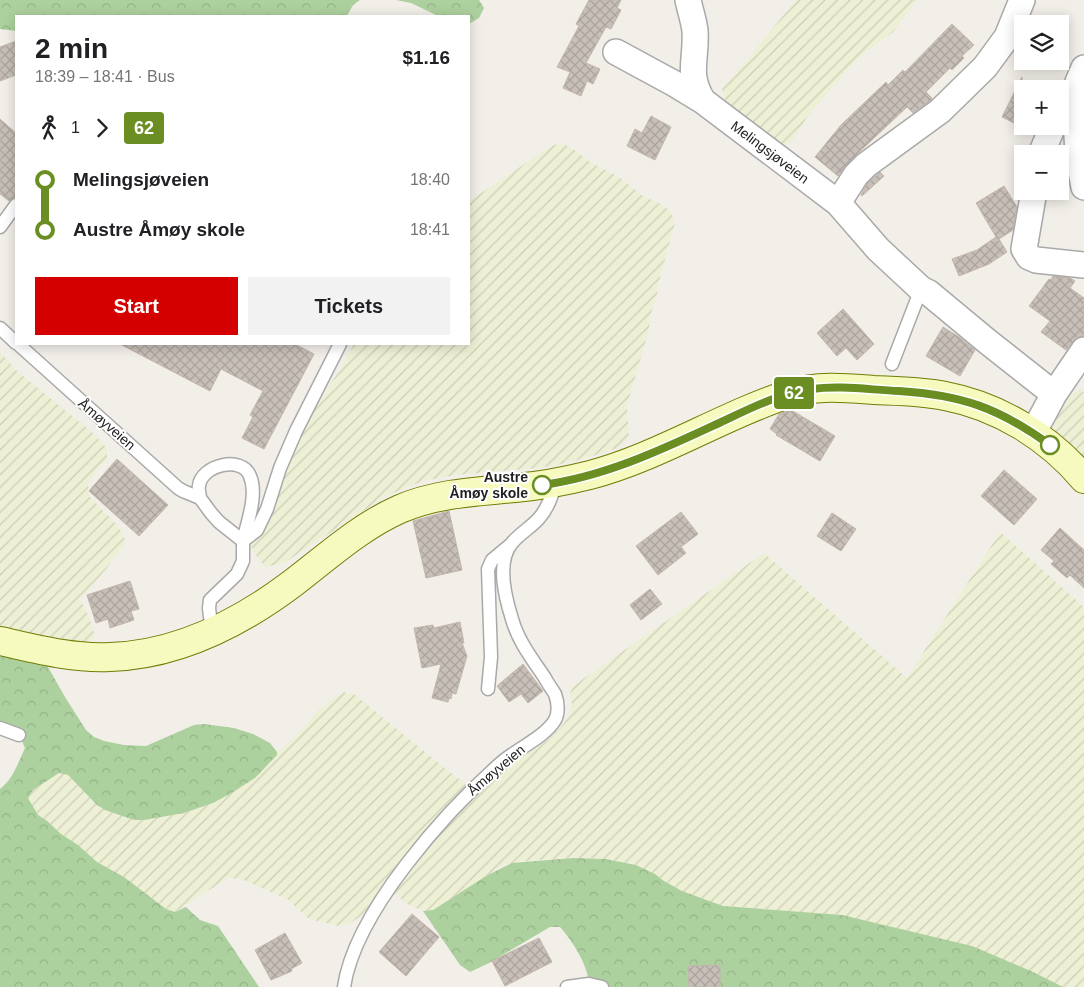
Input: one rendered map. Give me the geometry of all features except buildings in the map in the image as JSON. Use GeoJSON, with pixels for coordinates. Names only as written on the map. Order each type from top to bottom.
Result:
{"type":"FeatureCollection","features":[{"type":"Feature","properties":{"kind":"main road"},"geometry":{"type":"LineString","coordinates":[[0,641],[57,653],[108,657],[139,655],[155,651],[212,633],[283,590],[359,533],[398,510],[445,495],[556,483],[592,474],[656,452],[757,406],[812,388],[942,395],[965,400],[988,408],[1033,433],[1066,460],[1084,478]]}},
{"type":"Feature","properties":{"kind":"street","name":"Melingsjøveien"},"geometry":{"type":"LineString","coordinates":[[688,0],[695,31],[692,77],[696,91],[703,101]]}},
{"type":"Feature","properties":{"kind":"street"},"geometry":{"type":"LineString","coordinates":[[838,203],[851,182],[866,165],[940,111],[985,67],[1007,37],[1022,0]]}},
{"type":"Feature","properties":{"kind":"street","name":"Melingsjøveien"},"geometry":{"type":"LineString","coordinates":[[616,52],[703,101],[838,203],[878,249],[921,289],[929,293],[1054,394]]}},
{"type":"Feature","properties":{"kind":"street"},"geometry":{"type":"LineString","coordinates":[[1069,104],[1084,68]]}},
{"type":"Feature","properties":{"kind":"street"},"geometry":{"type":"LineString","coordinates":[[1069,111],[1084,187]]}},
{"type":"Feature","properties":{"kind":"street"},"geometry":{"type":"LineString","coordinates":[[1032,200],[1024,249],[1029,257],[1036,260],[1084,265]]}},
{"type":"Feature","properties":{"kind":"street"},"geometry":{"type":"LineString","coordinates":[[1033,433],[1054,394],[1084,350]]}},
{"type":"Feature","properties":{"kind":"lane"},"geometry":{"type":"LineString","coordinates":[[0,228],[15,206]]}},
{"type":"Feature","properties":{"kind":"lane"},"geometry":{"type":"LineString","coordinates":[[892,364],[921,289]]}},
{"type":"Feature","properties":{"kind":"lane","name":"Åmøyveien"},"geometry":{"type":"LineString","coordinates":[[0,328],[15,341]]}},
{"type":"Feature","properties":{"kind":"lane","name":"Åmøyveien"},"geometry":{"type":"LineString","coordinates":[[19,345],[178,488],[183,492],[200,498],[215,517],[243,541]]}},
{"type":"Feature","properties":{"kind":"lane"},"geometry":{"type":"LineString","coordinates":[[243,541],[257,530],[267,509],[280,468],[296,431],[339,345]]}},
{"type":"Feature","properties":{"kind":"lane"},"geometry":{"type":"LineString","coordinates":[[200,498],[199,486],[203,476],[226,464],[245,469],[251,477],[252,493],[248,525],[243,541],[242,561],[238,574],[210,600],[212,633]]}},
{"type":"Feature","properties":{"kind":"lane","name":"Åmøyveien"},"geometry":{"type":"LineString","coordinates":[[488,689],[491,657],[488,569],[492,560],[540,517],[547,507],[556,483]]}},
{"type":"Feature","properties":{"kind":"lane","name":"Åmøyveien"},"geometry":{"type":"LineString","coordinates":[[344,987],[350,958],[363,930],[420,848],[462,799],[504,760],[546,731],[557,717],[558,710],[555,695],[522,643],[509,610],[504,570],[506,556],[512,543]]}},
{"type":"Feature","properties":{"kind":"lane"},"geometry":{"type":"LineString","coordinates":[[0,728],[19,735]]}},
{"type":"Feature","properties":{"kind":"lane"},"geometry":{"type":"LineString","coordinates":[[567,987],[589,984],[602,987]]}},
{"type":"Feature","properties":{"kind":"green space"},"geometry":{"type":"Polygon","coordinates":[[[0,0],[360,0],[353,5],[348,15],[15,15],[15,31],[0,29],[0,0]]]}},
{"type":"Feature","properties":{"kind":"green space"},"geometry":{"type":"Polygon","coordinates":[[[396,0],[479,0],[484,8],[479,18],[470,23],[470,15],[436,15],[411,3],[396,0]]]}},
{"type":"Feature","properties":{"kind":"green space"},"geometry":{"type":"Polygon","coordinates":[[[796,0],[917,0],[893,32],[866,52],[849,68],[807,117],[791,143],[779,145],[724,99],[722,88],[796,0]]]}},
{"type":"Feature","properties":{"kind":"green space"},"geometry":{"type":"Polygon","coordinates":[[[564,144],[590,162],[619,177],[643,196],[663,205],[671,212],[675,223],[658,285],[657,296],[650,316],[649,330],[627,406],[629,435],[625,442],[617,448],[604,453],[562,464],[538,468],[455,475],[423,481],[386,496],[284,563],[265,567],[249,542],[290,461],[311,414],[324,397],[353,345],[470,345],[470,200],[553,145],[564,144]]]}},
{"type":"Feature","properties":{"kind":"green space"},"geometry":{"type":"Polygon","coordinates":[[[0,352],[18,372],[93,433],[107,448],[107,460],[99,467],[88,484],[89,496],[117,525],[126,542],[107,568],[80,599],[89,617],[95,636],[86,645],[17,634],[0,626],[0,352]]]}},
{"type":"Feature","properties":{"kind":"green space"},"geometry":{"type":"Polygon","coordinates":[[[1080,389],[1084,393],[1084,464],[1055,434],[1052,424],[1063,399],[1080,389]]]}},
{"type":"Feature","properties":{"kind":"green space"},"geometry":{"type":"Polygon","coordinates":[[[1000,532],[1084,607],[1084,987],[1063,987],[842,915],[777,911],[713,904],[682,891],[655,874],[636,865],[605,859],[573,858],[522,861],[502,866],[433,910],[423,911],[405,903],[398,895],[387,892],[366,913],[349,924],[339,926],[309,919],[287,899],[241,879],[228,878],[175,912],[166,909],[124,877],[97,862],[38,815],[27,798],[33,790],[59,773],[68,775],[97,805],[133,820],[184,813],[213,803],[255,778],[277,752],[299,734],[318,710],[343,692],[354,694],[477,792],[507,767],[549,739],[561,727],[569,716],[572,704],[570,693],[573,686],[764,553],[907,678],[1000,532]]]}},
{"type":"Feature","properties":{"kind":"green space"},"geometry":{"type":"Polygon","coordinates":[[[0,626],[17,634],[36,639],[48,667],[65,697],[86,730],[94,737],[124,745],[146,746],[194,725],[204,724],[234,728],[253,734],[270,743],[277,752],[277,755],[255,778],[213,803],[184,813],[134,820],[105,810],[97,805],[68,775],[59,773],[33,790],[28,798],[38,815],[61,834],[78,845],[97,862],[124,877],[166,909],[175,912],[186,907],[200,920],[218,926],[259,987],[0,987],[0,789],[12,776],[25,748],[16,732],[0,721],[0,626]]]}},
{"type":"Feature","properties":{"kind":"green space"},"geometry":{"type":"Polygon","coordinates":[[[573,858],[605,859],[636,865],[655,874],[682,891],[723,906],[842,915],[972,946],[1063,987],[584,987],[589,982],[585,967],[570,939],[560,927],[550,927],[470,972],[460,965],[423,911],[433,910],[486,876],[512,863],[573,858]]]}},
{"type":"Feature","properties":{"kind":"bus line","name":"62"},"geometry":{"type":"LineString","coordinates":[[542,485],[622,465],[656,452],[761,404],[812,388],[915,392],[965,400],[988,408],[1008,418],[1050,445]]}},
{"type":"Feature","properties":{"kind":"place","name":"Austre Åmøy skole"},"geometry":{"type":"Point","coordinates":[542,485]}}]}
